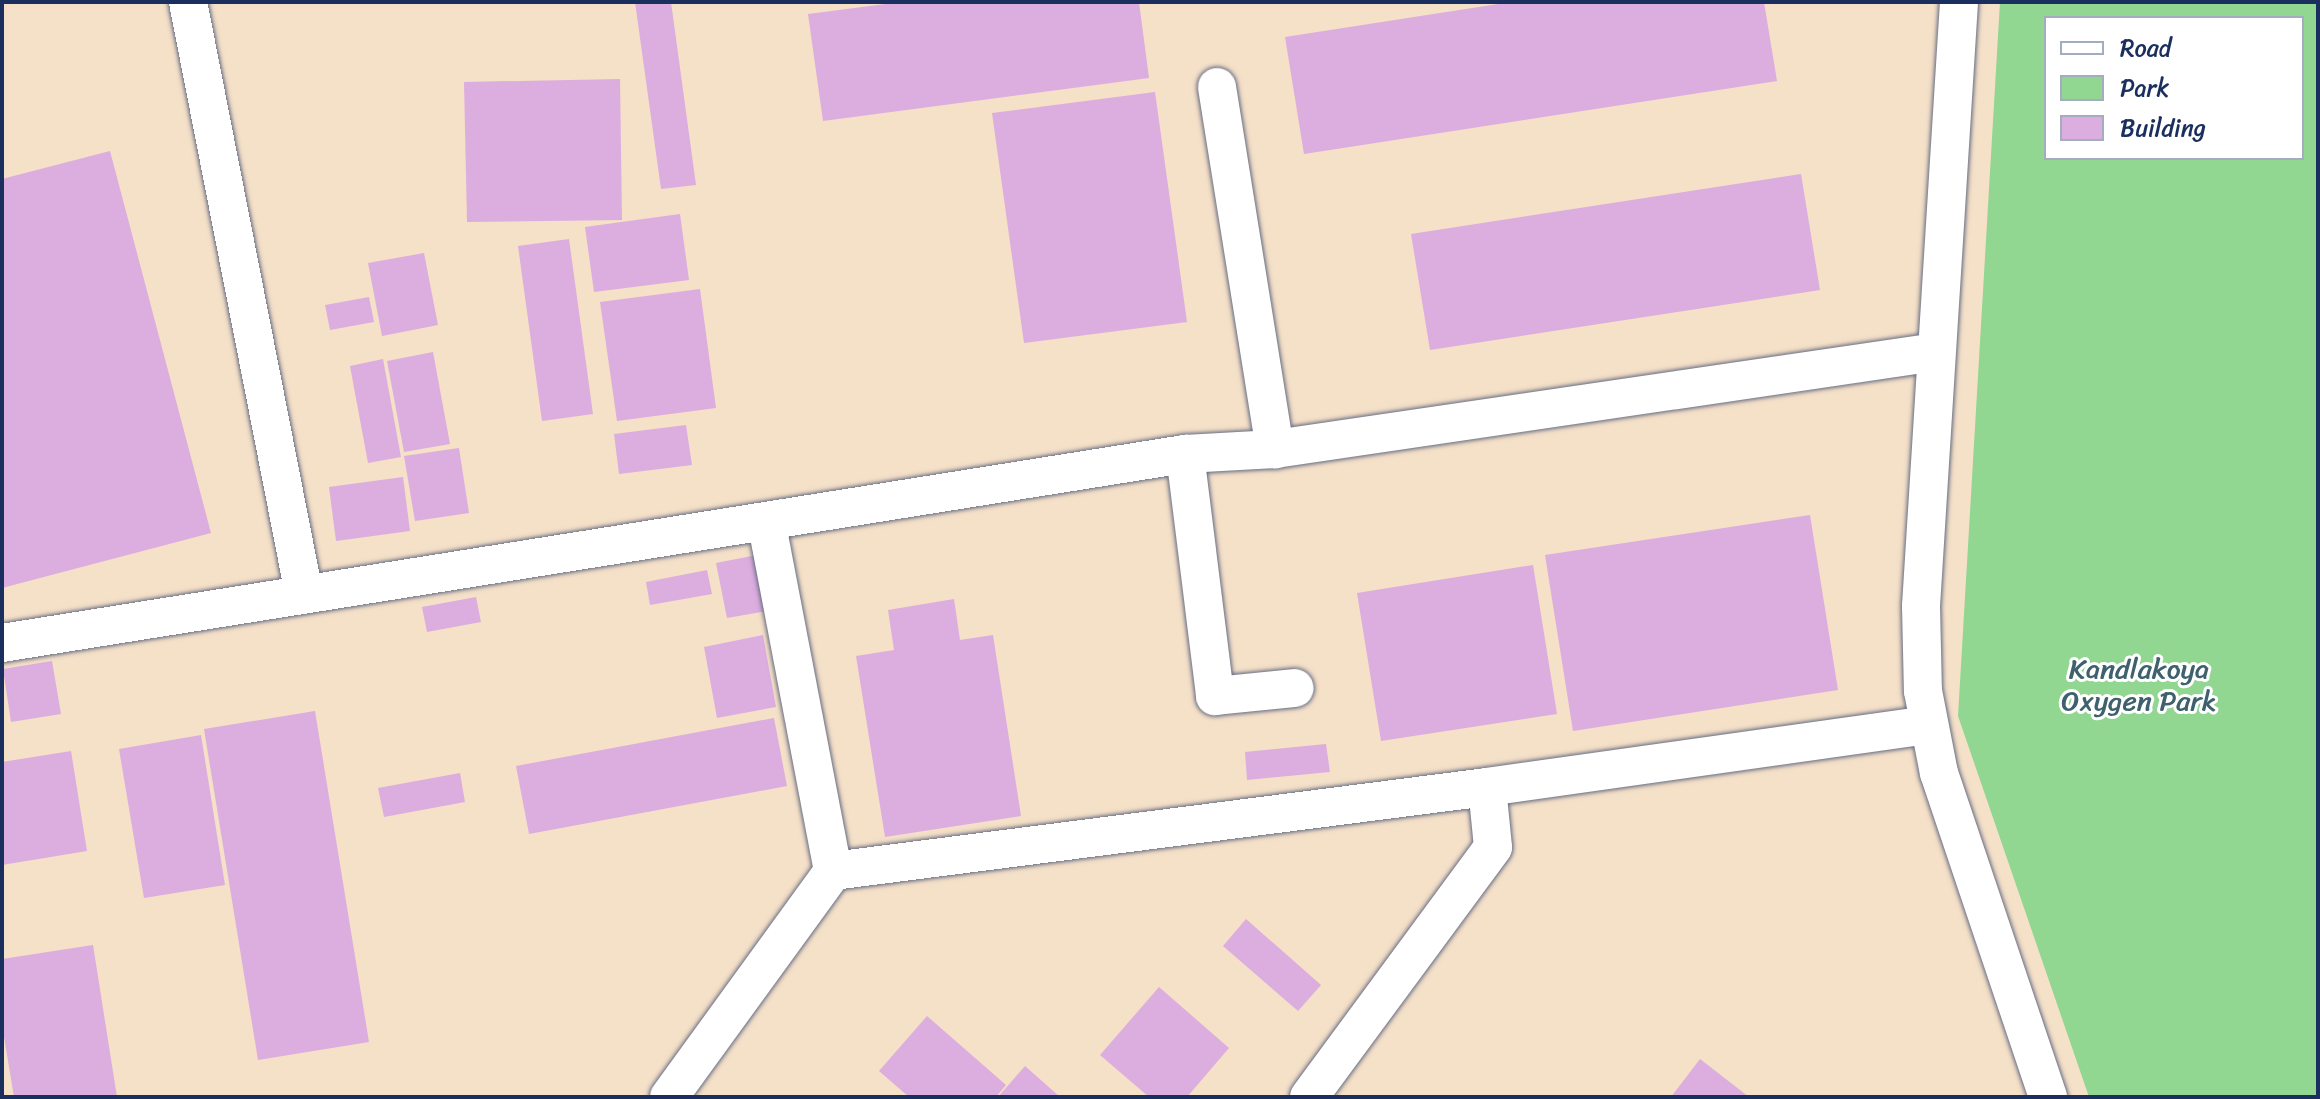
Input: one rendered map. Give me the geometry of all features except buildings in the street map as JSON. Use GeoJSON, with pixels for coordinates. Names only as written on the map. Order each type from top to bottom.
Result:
{"type":"FeatureCollection","features":[{"type":"Feature","properties":{"kind":"street"},"geometry":{"type":"LineString","coordinates":[[188,2],[304,594]]}},
{"type":"Feature","properties":{"kind":"street"},"geometry":{"type":"LineString","coordinates":[[1959,2],[1921,606],[1923,691],[1929,725],[1962,845],[2048,1097]]}},
{"type":"Feature","properties":{"kind":"street"},"geometry":{"type":"LineString","coordinates":[[1217,87],[1275,449]]}},
{"type":"Feature","properties":{"kind":"street"},"geometry":{"type":"LineString","coordinates":[[2,643],[767,525],[1185,454],[1275,449],[1936,352]]}},
{"type":"Feature","properties":{"kind":"street"},"geometry":{"type":"LineString","coordinates":[[1185,454],[1215,696],[1295,688]]}},
{"type":"Feature","properties":{"kind":"street"},"geometry":{"type":"LineString","coordinates":[[767,525],[833,871]]}},
{"type":"Feature","properties":{"kind":"street"},"geometry":{"type":"LineString","coordinates":[[669,1097],[833,871],[1487,787],[1929,725]]}},
{"type":"Feature","properties":{"kind":"street"},"geometry":{"type":"LineString","coordinates":[[1309,1097],[1493,847],[1487,787]]}},
{"type":"Feature","properties":{"kind":"green space","name":"Kandlakoya Oxygen Park"},"geometry":{"type":"Polygon","coordinates":[[[2000,2],[2318,2],[2318,1097],[2089,1097],[1958,716],[2000,2]]]}}]}
